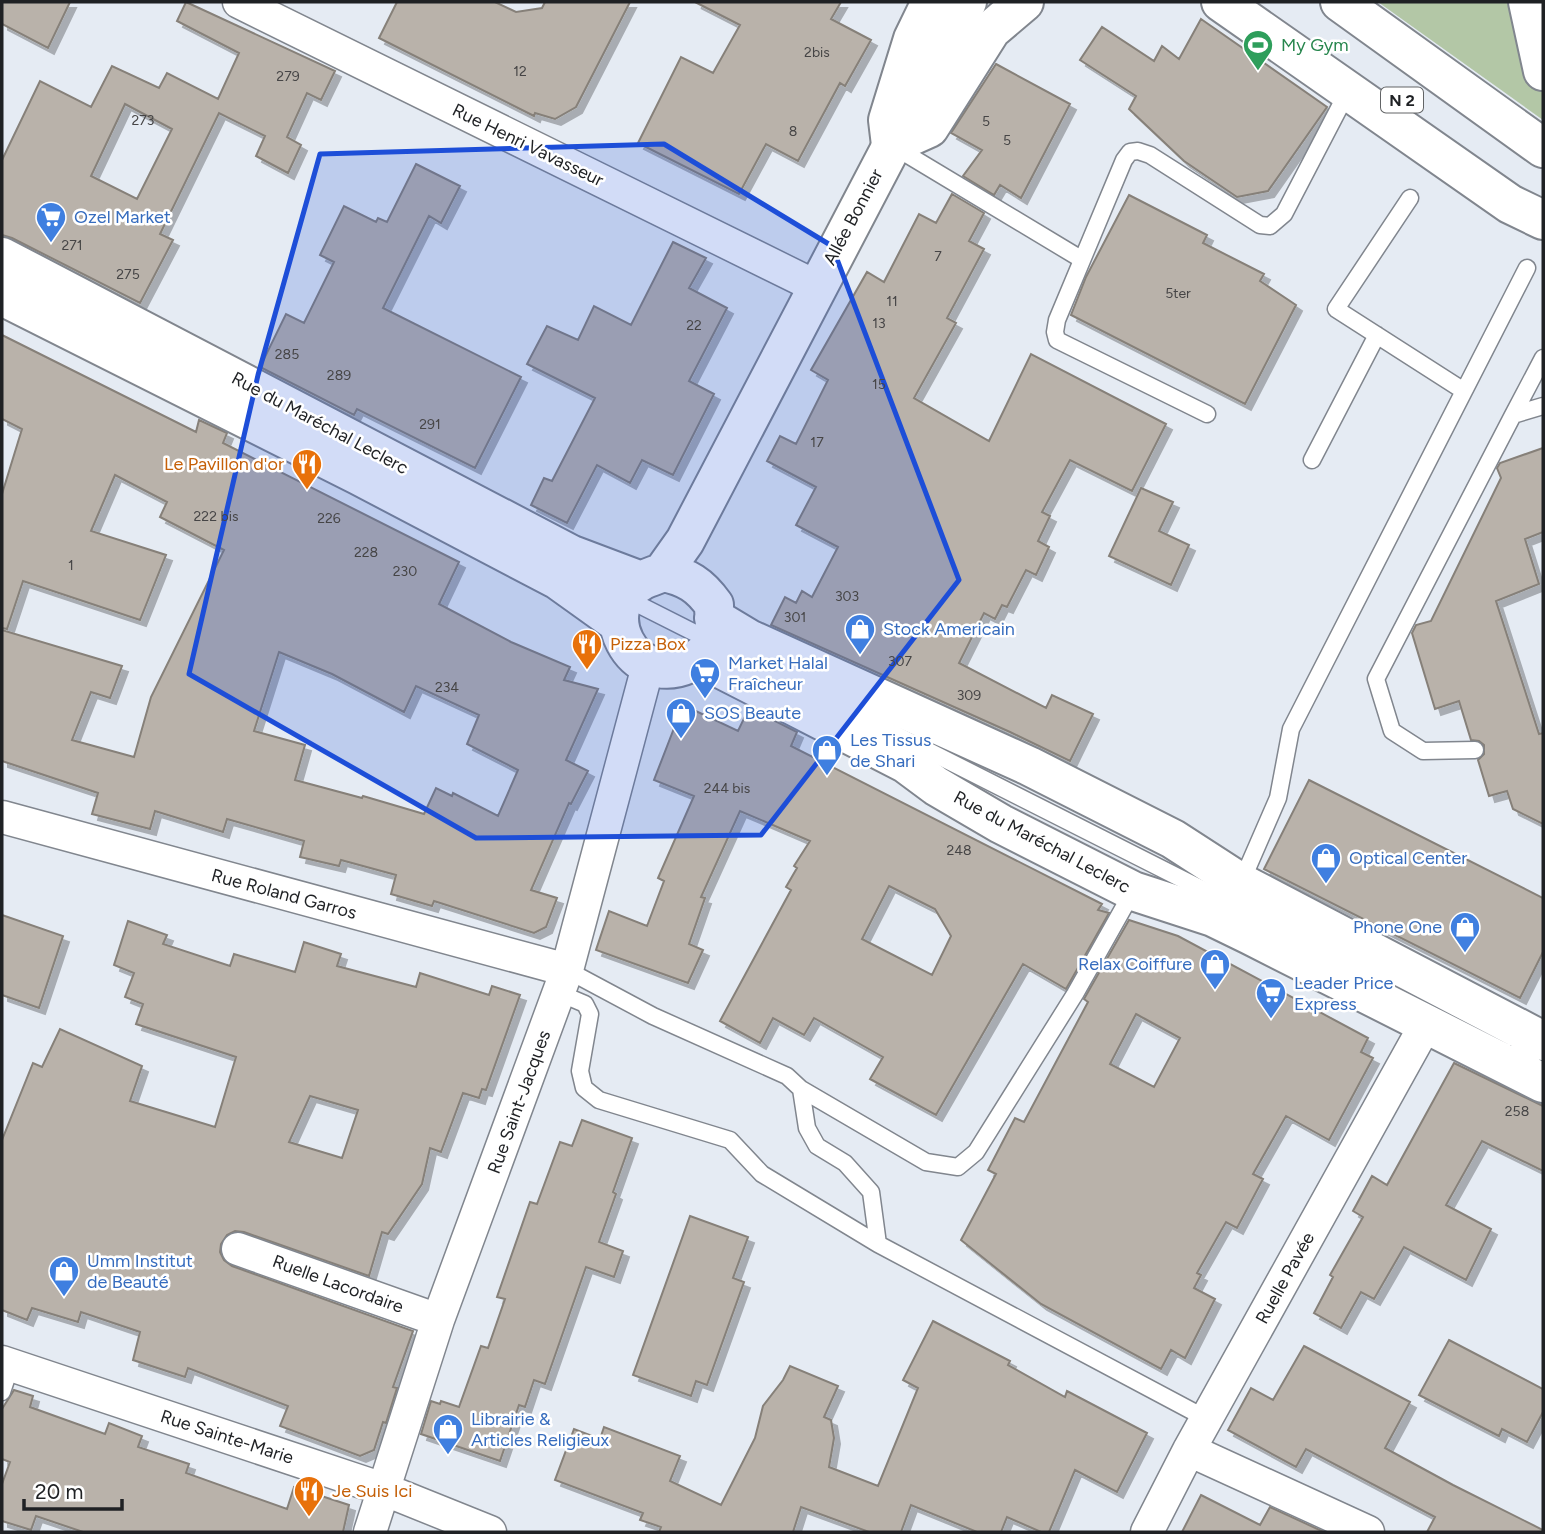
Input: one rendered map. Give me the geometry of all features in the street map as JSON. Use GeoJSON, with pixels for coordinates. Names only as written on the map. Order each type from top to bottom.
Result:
{"type":"FeatureCollection","features":[{"type":"Feature","properties":{"kind":"street","name":"Rue Henri Vavasseur"},"geometry":{"type":"LineString","coordinates":[[239,2],[817,287]]}},
{"type":"Feature","properties":{"kind":"street"},"geometry":{"type":"LineString","coordinates":[[931,2],[913,39],[888,120],[891,145],[929,128],[991,30],[1024,2]]}},
{"type":"Feature","properties":{"kind":"street","name":"Allée Bonnier"},"geometry":{"type":"LineString","coordinates":[[636,594],[685,541],[967,2]]}},
{"type":"Feature","properties":{"kind":"street"},"geometry":{"type":"LineString","coordinates":[[1221,2],[1510,204],[1543,219]]}},
{"type":"Feature","properties":{"kind":"street","name":"N 2"},"geometry":{"type":"LineString","coordinates":[[1261,2],[1543,199]]}},
{"type":"Feature","properties":{"kind":"street","name":"N 2"},"geometry":{"type":"LineString","coordinates":[[1340,2],[1543,148]]}},
{"type":"Feature","properties":{"kind":"street"},"geometry":{"type":"LineString","coordinates":[[1528,2],[1543,71]]}},
{"type":"Feature","properties":{"kind":"street","name":"Rue du Maréchal Leclerc"},"geometry":{"type":"LineString","coordinates":[[5,277],[572,555],[636,594],[684,577],[695,583],[709,628],[936,786],[1001,824],[1133,891],[1213,917],[1543,1083]]}},
{"type":"Feature","properties":{"kind":"street","name":"Allée Bonnier"},"geometry":{"type":"LineString","coordinates":[[709,628],[706,539],[741,432]]}},
{"type":"Feature","properties":{"kind":"street"},"geometry":{"type":"LineString","coordinates":[[636,594],[621,636],[629,649],[648,666],[677,668],[709,628]]}},
{"type":"Feature","properties":{"kind":"street","name":"Rue du Maréchal Leclerc"},"geometry":{"type":"LineString","coordinates":[[709,628],[749,639],[1029,766],[1173,839],[1241,883],[1543,1041]]}},
{"type":"Feature","properties":{"kind":"street","name":"Rue Saint-Jacques"},"geometry":{"type":"LineString","coordinates":[[370,1532],[438,1320],[563,982],[648,666]]}},
{"type":"Feature","properties":{"kind":"street","name":"Rue Roland Garros"},"geometry":{"type":"LineString","coordinates":[[2,817],[563,982]]}},
{"type":"Feature","properties":{"kind":"street","name":"Ruelle Pavée"},"geometry":{"type":"LineString","coordinates":[[1147,1532],[1189,1450],[1426,1024]]}},
{"type":"Feature","properties":{"kind":"street","name":"Ruelle Lacordaire"},"geometry":{"type":"LineString","coordinates":[[238,1249],[438,1320]]}},
{"type":"Feature","properties":{"kind":"street","name":"Rue Sainte-Marie"},"geometry":{"type":"LineString","coordinates":[[5,1373],[383,1489],[490,1532]]}},
{"type":"Feature","properties":{"kind":"street"},"geometry":{"type":"LineString","coordinates":[[1189,1450],[1368,1532]]}},
{"type":"Feature","properties":{"kind":"lane"},"geometry":{"type":"LineString","coordinates":[[1207,414],[1057,340],[1057,320],[1124,160],[1130,152],[1138,151],[1150,155],[1259,225],[1270,226],[1284,214],[1348,91]]}},
{"type":"Feature","properties":{"kind":"lane"},"geometry":{"type":"LineString","coordinates":[[891,145],[1081,259]]}},
{"type":"Feature","properties":{"kind":"lane"},"geometry":{"type":"LineString","coordinates":[[1410,198],[1336,309],[1464,391]]}},
{"type":"Feature","properties":{"kind":"lane"},"geometry":{"type":"LineString","coordinates":[[1241,883],[1278,798],[1291,729],[1527,268]]}},
{"type":"Feature","properties":{"kind":"lane"},"geometry":{"type":"LineString","coordinates":[[1312,460],[1377,335]]}},
{"type":"Feature","properties":{"kind":"lane"},"geometry":{"type":"LineString","coordinates":[[1475,750],[1423,751],[1392,731],[1376,679],[1543,358]]}},
{"type":"Feature","properties":{"kind":"lane"},"geometry":{"type":"LineString","coordinates":[[1513,415],[1543,406]]}},
{"type":"Feature","properties":{"kind":"lane","name":"Rue du Maréchal Leclerc"},"geometry":{"type":"LineString","coordinates":[[709,628],[1395,987]]}},
{"type":"Feature","properties":{"kind":"lane"},"geometry":{"type":"LineString","coordinates":[[563,982],[653,1016],[787,1076],[801,1089],[926,1162],[958,1167],[976,1152],[1075,994],[1133,891]]}},
{"type":"Feature","properties":{"kind":"lane"},"geometry":{"type":"LineString","coordinates":[[563,982],[585,1004],[590,1014],[580,1071],[584,1088],[599,1100],[730,1140],[762,1174],[878,1244],[1207,1419]]}},
{"type":"Feature","properties":{"kind":"lane"},"geometry":{"type":"LineString","coordinates":[[801,1089],[807,1128],[817,1146],[845,1163],[871,1192],[878,1244]]}},
{"type":"Feature","properties":{"kind":"highlighted area"},"geometry":{"type":"Polygon","coordinates":[[[664,144],[832,246],[959,580],[761,835],[476,838],[189,674],[258,375],[320,154],[664,144]]]}},
{"type":"Feature","properties":{"kind":"green space"},"geometry":{"type":"Polygon","coordinates":[[[1378,2],[1519,2],[1543,91],[1543,120],[1378,2]]]}},
{"type":"Feature","properties":{"kind":"building"},"geometry":{"type":"Polygon","coordinates":[[[2,2],[70,2],[48,48],[2,24],[2,2]]]}},
{"type":"Feature","properties":{"kind":"building"},"geometry":{"type":"Polygon","coordinates":[[[186,2],[335,71],[321,100],[307,93],[287,137],[301,145],[288,173],[256,156],[265,136],[219,113],[160,234],[173,240],[140,303],[2,235],[2,160],[40,81],[91,107],[112,66],[159,88],[167,73],[218,99],[239,53],[177,21],[186,2]],[[125,104],[91,176],[137,199],[172,129],[125,104]]]}},
{"type":"Feature","properties":{"kind":"building"},"geometry":{"type":"Polygon","coordinates":[[[397,2],[495,2],[516,12],[542,8],[545,2],[630,2],[576,107],[555,119],[535,113],[534,116],[379,38],[397,2]]]}},
{"type":"Feature","properties":{"kind":"building"},"geometry":{"type":"Polygon","coordinates":[[[695,2],[841,2],[831,19],[871,40],[845,86],[840,83],[798,161],[766,144],[739,194],[638,143],[681,57],[713,73],[740,25],[695,2]]]}},
{"type":"Feature","properties":{"kind":"building"},"geometry":{"type":"Polygon","coordinates":[[[1201,19],[1327,107],[1268,191],[1237,197],[1184,161],[1129,109],[1136,96],[1080,60],[1102,27],[1154,61],[1162,46],[1179,59],[1201,19]]]}},
{"type":"Feature","properties":{"kind":"building"},"geometry":{"type":"Polygon","coordinates":[[[996,64],[1070,104],[1021,198],[1000,185],[994,195],[963,176],[982,150],[951,133],[996,64]]]}},
{"type":"Feature","properties":{"kind":"building"},"geometry":{"type":"Polygon","coordinates":[[[416,164],[460,186],[441,223],[429,216],[383,308],[521,377],[475,468],[357,409],[354,415],[260,367],[286,314],[304,323],[334,262],[320,255],[344,206],[376,222],[378,218],[387,222],[416,164]]]}},
{"type":"Feature","properties":{"kind":"building"},"geometry":{"type":"Polygon","coordinates":[[[952,194],[984,213],[969,241],[984,249],[947,318],[956,323],[914,398],[989,441],[1031,354],[1166,424],[1132,491],[1070,460],[1042,512],[1050,516],[1038,541],[1049,547],[1036,575],[1026,570],[1007,607],[1002,605],[995,619],[984,613],[959,663],[1046,708],[1052,695],[1093,714],[1070,761],[771,625],[785,597],[796,603],[802,591],[812,597],[838,547],[796,525],[816,487],[767,461],[780,436],[796,444],[828,380],[811,370],[867,272],[884,282],[919,214],[936,223],[952,194]]]}},
{"type":"Feature","properties":{"kind":"building"},"geometry":{"type":"Polygon","coordinates":[[[1129,195],[1207,235],[1203,243],[1264,274],[1260,281],[1296,305],[1245,404],[1071,315],[1086,277],[1129,195]]]}},
{"type":"Feature","properties":{"kind":"building"},"geometry":{"type":"Polygon","coordinates":[[[673,242],[706,258],[689,288],[727,308],[689,381],[714,394],[673,475],[642,460],[630,483],[597,465],[567,523],[531,505],[544,478],[552,481],[595,398],[527,364],[547,326],[578,340],[594,306],[631,325],[673,242]]]}},
{"type":"Feature","properties":{"kind":"building"},"geometry":{"type":"Polygon","coordinates":[[[2,335],[196,432],[199,420],[227,433],[223,443],[459,562],[439,604],[511,642],[570,667],[564,680],[598,689],[566,760],[588,771],[571,804],[569,803],[531,890],[557,898],[546,927],[534,933],[434,901],[432,906],[391,894],[396,875],[341,860],[339,866],[300,857],[304,841],[227,819],[223,832],[155,811],[150,829],[92,814],[98,793],[2,761],[2,630],[122,666],[110,698],[91,692],[72,740],[134,757],[151,697],[224,550],[160,517],[167,502],[115,475],[91,531],[166,555],[140,620],[23,581],[7,629],[2,628],[2,494],[22,429],[2,419],[2,335]],[[279,652],[254,731],[305,745],[295,780],[424,814],[436,788],[452,796],[453,793],[498,816],[518,770],[467,744],[479,715],[416,686],[404,712],[332,674],[279,652]]]}},
{"type":"Feature","properties":{"kind":"building"},"geometry":{"type":"Polygon","coordinates":[[[1543,448],[1543,532],[1525,539],[1539,584],[1496,601],[1539,734],[1543,733],[1543,824],[1513,809],[1507,791],[1489,796],[1478,760],[1484,754],[1484,745],[1471,740],[1459,701],[1435,709],[1412,633],[1416,625],[1431,621],[1501,478],[1497,468],[1500,463],[1543,448]]]}},
{"type":"Feature","properties":{"kind":"building"},"geometry":{"type":"Polygon","coordinates":[[[1141,488],[1173,502],[1159,531],[1189,545],[1171,585],[1109,556],[1141,488]]]}},
{"type":"Feature","properties":{"kind":"building"},"geometry":{"type":"Polygon","coordinates":[[[683,705],[738,731],[749,708],[797,732],[791,746],[1102,904],[1098,910],[1109,913],[1066,989],[1023,964],[936,1115],[870,1079],[883,1057],[814,1018],[804,1035],[773,1018],[760,1043],[720,1021],[791,890],[786,887],[797,868],[794,866],[810,841],[740,811],[701,897],[705,898],[689,944],[703,950],[688,983],[596,950],[609,911],[647,926],[664,881],[658,878],[694,796],[654,780],[683,705]],[[889,886],[862,939],[932,975],[951,936],[935,909],[889,886]]]}},
{"type":"Feature","properties":{"kind":"building"},"geometry":{"type":"Polygon","coordinates":[[[1309,780],[1543,898],[1543,952],[1520,998],[1264,869],[1309,780]]]}},
{"type":"Feature","properties":{"kind":"building"},"geometry":{"type":"Polygon","coordinates":[[[2,915],[63,936],[39,1008],[2,995],[2,915]]]}},
{"type":"Feature","properties":{"kind":"building"},"geometry":{"type":"Polygon","coordinates":[[[1129,920],[1178,936],[1368,1038],[1361,1052],[1373,1058],[1329,1140],[1286,1116],[1253,1174],[1263,1179],[1237,1228],[1226,1222],[1197,1273],[1201,1275],[1194,1288],[1215,1299],[1185,1358],[1171,1350],[1161,1369],[1041,1304],[961,1240],[996,1174],[988,1170],[1015,1118],[1024,1122],[1088,1002],[1084,999],[1129,920]],[[1136,1014],[1110,1064],[1154,1087],[1180,1038],[1136,1014]]]}},
{"type":"Feature","properties":{"kind":"building"},"geometry":{"type":"Polygon","coordinates":[[[128,921],[167,935],[163,944],[230,966],[234,954],[295,972],[304,942],[341,954],[337,966],[416,987],[420,973],[489,995],[492,986],[520,995],[486,1090],[482,1089],[479,1098],[463,1093],[441,1152],[430,1148],[422,1184],[388,1234],[382,1232],[369,1276],[244,1232],[235,1231],[227,1235],[221,1244],[220,1252],[224,1260],[232,1266],[413,1331],[393,1387],[397,1388],[386,1423],[383,1422],[374,1450],[360,1456],[280,1426],[288,1406],[188,1368],[185,1377],[133,1360],[140,1332],[81,1312],[78,1322],[32,1308],[27,1320],[2,1310],[2,1140],[33,1063],[42,1067],[60,1029],[142,1066],[130,1101],[215,1127],[236,1057],[136,1024],[143,1004],[125,997],[134,973],[114,965],[128,921]],[[310,1096],[289,1142],[342,1158],[358,1110],[310,1096]]]}},
{"type":"Feature","properties":{"kind":"building"},"geometry":{"type":"Polygon","coordinates":[[[1454,1063],[1543,1106],[1543,1171],[1482,1141],[1446,1205],[1491,1229],[1466,1280],[1404,1247],[1374,1299],[1361,1292],[1341,1328],[1314,1313],[1333,1277],[1330,1275],[1363,1217],[1353,1211],[1372,1176],[1387,1185],[1454,1063]]]}},
{"type":"Feature","properties":{"kind":"building"},"geometry":{"type":"Polygon","coordinates":[[[582,1120],[632,1138],[599,1242],[623,1251],[614,1277],[586,1267],[545,1384],[534,1380],[525,1407],[519,1405],[500,1461],[421,1434],[431,1401],[459,1407],[481,1346],[488,1348],[505,1299],[497,1297],[530,1202],[537,1204],[560,1142],[572,1146],[582,1120]]]}},
{"type":"Feature","properties":{"kind":"building"},"geometry":{"type":"Polygon","coordinates":[[[690,1216],[748,1237],[733,1278],[744,1282],[707,1385],[696,1381],[691,1396],[633,1375],[690,1216]]]}},
{"type":"Feature","properties":{"kind":"building"},"geometry":{"type":"Polygon","coordinates":[[[933,1321],[1010,1361],[1008,1365],[1065,1397],[1067,1391],[1147,1433],[1117,1492],[1075,1470],[1049,1532],[1041,1532],[1007,1517],[1001,1532],[977,1532],[911,1505],[901,1532],[869,1532],[801,1507],[793,1532],[659,1532],[661,1527],[640,1520],[643,1513],[555,1480],[574,1429],[600,1439],[604,1427],[680,1456],[670,1481],[721,1505],[755,1438],[763,1406],[790,1366],[838,1386],[824,1417],[831,1420],[834,1438],[829,1467],[878,1486],[918,1388],[903,1380],[933,1321]]]}},
{"type":"Feature","properties":{"kind":"building"},"geometry":{"type":"Polygon","coordinates":[[[1449,1340],[1543,1389],[1543,1412],[1527,1442],[1502,1429],[1499,1436],[1419,1395],[1449,1340]]]}},
{"type":"Feature","properties":{"kind":"building"},"geometry":{"type":"Polygon","coordinates":[[[1304,1346],[1410,1402],[1385,1448],[1543,1532],[1427,1532],[1435,1517],[1306,1449],[1296,1467],[1228,1430],[1251,1388],[1273,1400],[1304,1346]]]}},
{"type":"Feature","properties":{"kind":"building"},"geometry":{"type":"Polygon","coordinates":[[[14,1390],[33,1396],[30,1407],[105,1434],[109,1423],[142,1436],[138,1447],[189,1464],[186,1473],[287,1509],[294,1487],[349,1505],[343,1532],[83,1532],[36,1516],[31,1530],[2,1521],[2,1484],[10,1462],[2,1459],[2,1409],[14,1390]]]}},
{"type":"Feature","properties":{"kind":"building"},"geometry":{"type":"Polygon","coordinates":[[[1201,1495],[1260,1525],[1270,1507],[1324,1532],[1182,1532],[1201,1495]]]}},
{"type":"Feature","properties":{"kind":"place","name":"My Gym"},"geometry":{"type":"Point","coordinates":[1258,72]}},
{"type":"Feature","properties":{"kind":"place","name":"Ozel Market"},"geometry":{"type":"Point","coordinates":[51,244]}},
{"type":"Feature","properties":{"kind":"place","name":"Le Pavillon d'or"},"geometry":{"type":"Point","coordinates":[307,491]}},
{"type":"Feature","properties":{"kind":"place","name":"Stock Americain"},"geometry":{"type":"Point","coordinates":[860,656]}},
{"type":"Feature","properties":{"kind":"place","name":"Pizza Box"},"geometry":{"type":"Point","coordinates":[587,671]}},
{"type":"Feature","properties":{"kind":"place","name":"Market Halal Fraîcheur"},"geometry":{"type":"Point","coordinates":[705,700]}},
{"type":"Feature","properties":{"kind":"place","name":"SOS Beaute"},"geometry":{"type":"Point","coordinates":[681,740]}},
{"type":"Feature","properties":{"kind":"place","name":"Les Tissus de Shari"},"geometry":{"type":"Point","coordinates":[827,777]}},
{"type":"Feature","properties":{"kind":"place","name":"Optical Center"},"geometry":{"type":"Point","coordinates":[1326,885]}},
{"type":"Feature","properties":{"kind":"place","name":"Phone One"},"geometry":{"type":"Point","coordinates":[1465,954]}},
{"type":"Feature","properties":{"kind":"place","name":"Relax Coiffure"},"geometry":{"type":"Point","coordinates":[1215,991]}},
{"type":"Feature","properties":{"kind":"place","name":"Leader Price Express"},"geometry":{"type":"Point","coordinates":[1271,1020]}},
{"type":"Feature","properties":{"kind":"place","name":"Umm Institut de Beauté"},"geometry":{"type":"Point","coordinates":[64,1298]}},
{"type":"Feature","properties":{"kind":"place","name":"Librairie & Articles Religieux"},"geometry":{"type":"Point","coordinates":[448,1456]}},
{"type":"Feature","properties":{"kind":"place","name":"Je Suis Ici"},"geometry":{"type":"Point","coordinates":[309,1518]}}]}
